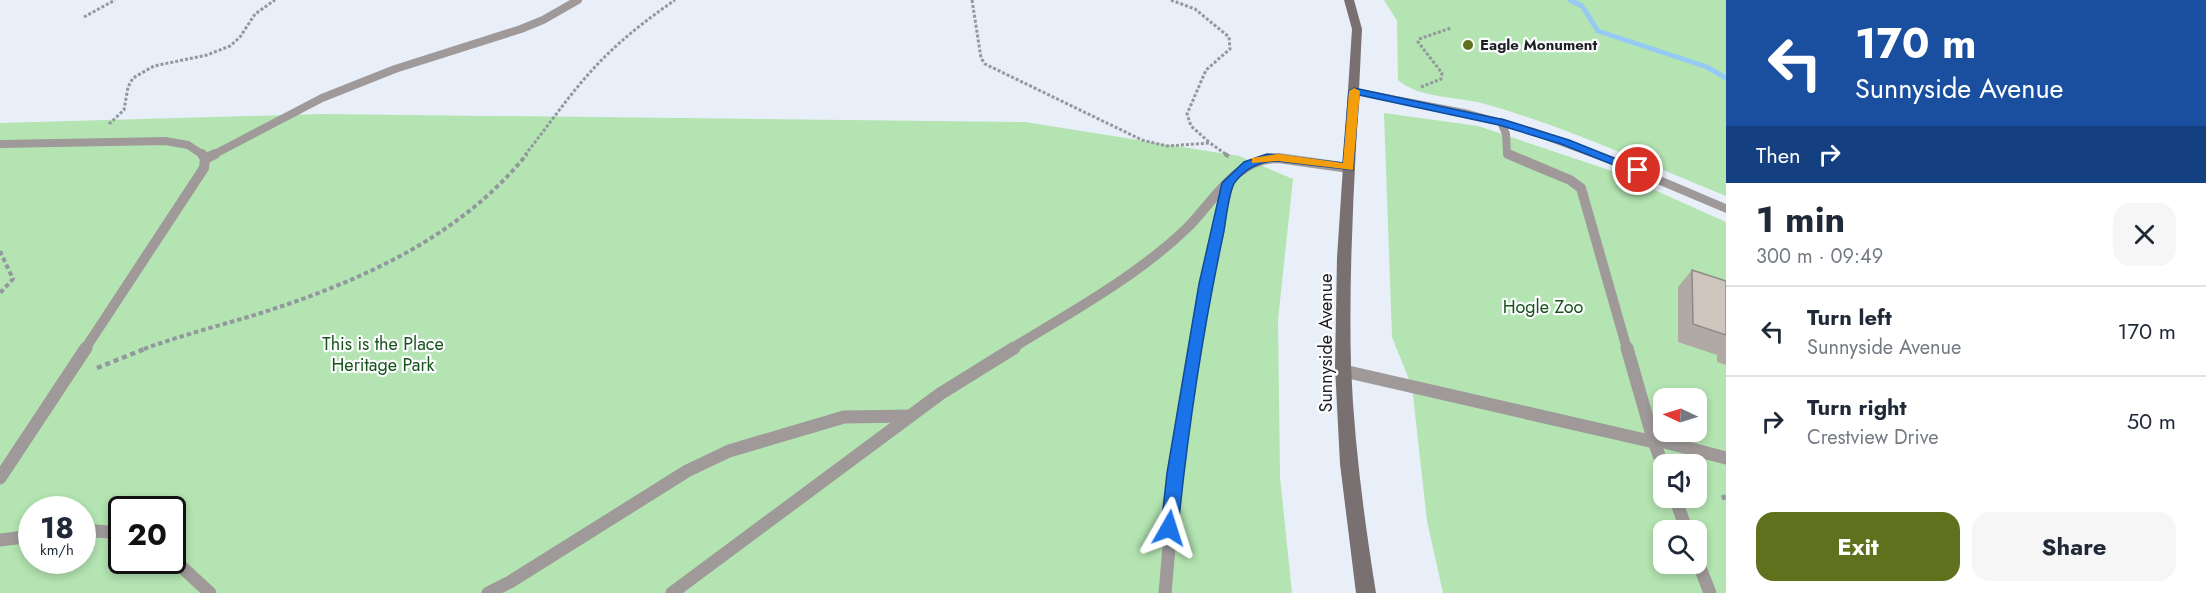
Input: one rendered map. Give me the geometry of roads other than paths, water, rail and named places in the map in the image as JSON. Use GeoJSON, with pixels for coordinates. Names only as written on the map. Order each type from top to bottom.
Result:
{"type":"FeatureCollection","features":[{"type":"Feature","properties":{"kind":"main road","name":"Sunnyside Avenue"},"geometry":{"type":"LineString","coordinates":[[1349,0],[1357,29],[1349,168],[1344,371],[1350,486],[1366,593]]}},
{"type":"Feature","properties":{"kind":"street"},"geometry":{"type":"LineString","coordinates":[[1354,91],[1501,122],[1599,154],[1726,208]]}},
{"type":"Feature","properties":{"kind":"lane"},"geometry":{"type":"LineString","coordinates":[[205,159],[322,98],[395,69],[521,29],[578,0]]}},
{"type":"Feature","properties":{"kind":"lane"},"geometry":{"type":"LineString","coordinates":[[1501,122],[1506,134],[1508,153],[1570,180],[1581,188],[1653,438]]}},
{"type":"Feature","properties":{"kind":"lane"},"geometry":{"type":"LineString","coordinates":[[0,144],[77,141],[175,142],[196,148],[205,159],[204,168],[167,227],[56,390],[0,478]]}},
{"type":"Feature","properties":{"kind":"lane"},"geometry":{"type":"LineString","coordinates":[[672,593],[940,394],[1136,271],[1187,228],[1244,168],[1267,158],[1349,168]]}},
{"type":"Feature","properties":{"kind":"lane"},"geometry":{"type":"LineString","coordinates":[[1165,593],[1167,547],[1179,450],[1202,304],[1228,183]]}},
{"type":"Feature","properties":{"kind":"lane"},"geometry":{"type":"LineString","coordinates":[[1344,371],[1653,441]]}},
{"type":"Feature","properties":{"kind":"lane"},"geometry":{"type":"LineString","coordinates":[[488,593],[510,582],[687,471],[729,451],[844,417],[910,416]]}},
{"type":"Feature","properties":{"kind":"lane"},"geometry":{"type":"LineString","coordinates":[[1658,442],[1726,458]]}},
{"type":"Feature","properties":{"kind":"lane"},"geometry":{"type":"LineString","coordinates":[[0,540],[18,538]]}},
{"type":"Feature","properties":{"kind":"lane"},"geometry":{"type":"LineString","coordinates":[[186,571],[210,593]]}},
{"type":"Feature","properties":{"kind":"lane"},"geometry":{"type":"LineString","coordinates":[[1703,574],[1710,593]]}},
{"type":"Feature","properties":{"kind":"waterway"},"geometry":{"type":"LineString","coordinates":[[1570,0],[1582,6],[1598,31],[1707,67],[1726,78]]}},
{"type":"Feature","properties":{"kind":"place","name":"Eagle Monument"},"geometry":{"type":"Point","coordinates":[1468,45]}},
{"type":"Feature","properties":{"kind":"park label","name":"Hogle Zoo"},"geometry":{"type":"Point","coordinates":[1543,307]}},
{"type":"Feature","properties":{"kind":"park label","name":"This is the Place Heritage Park"},"geometry":{"type":"Point","coordinates":[383,354]}}]}
